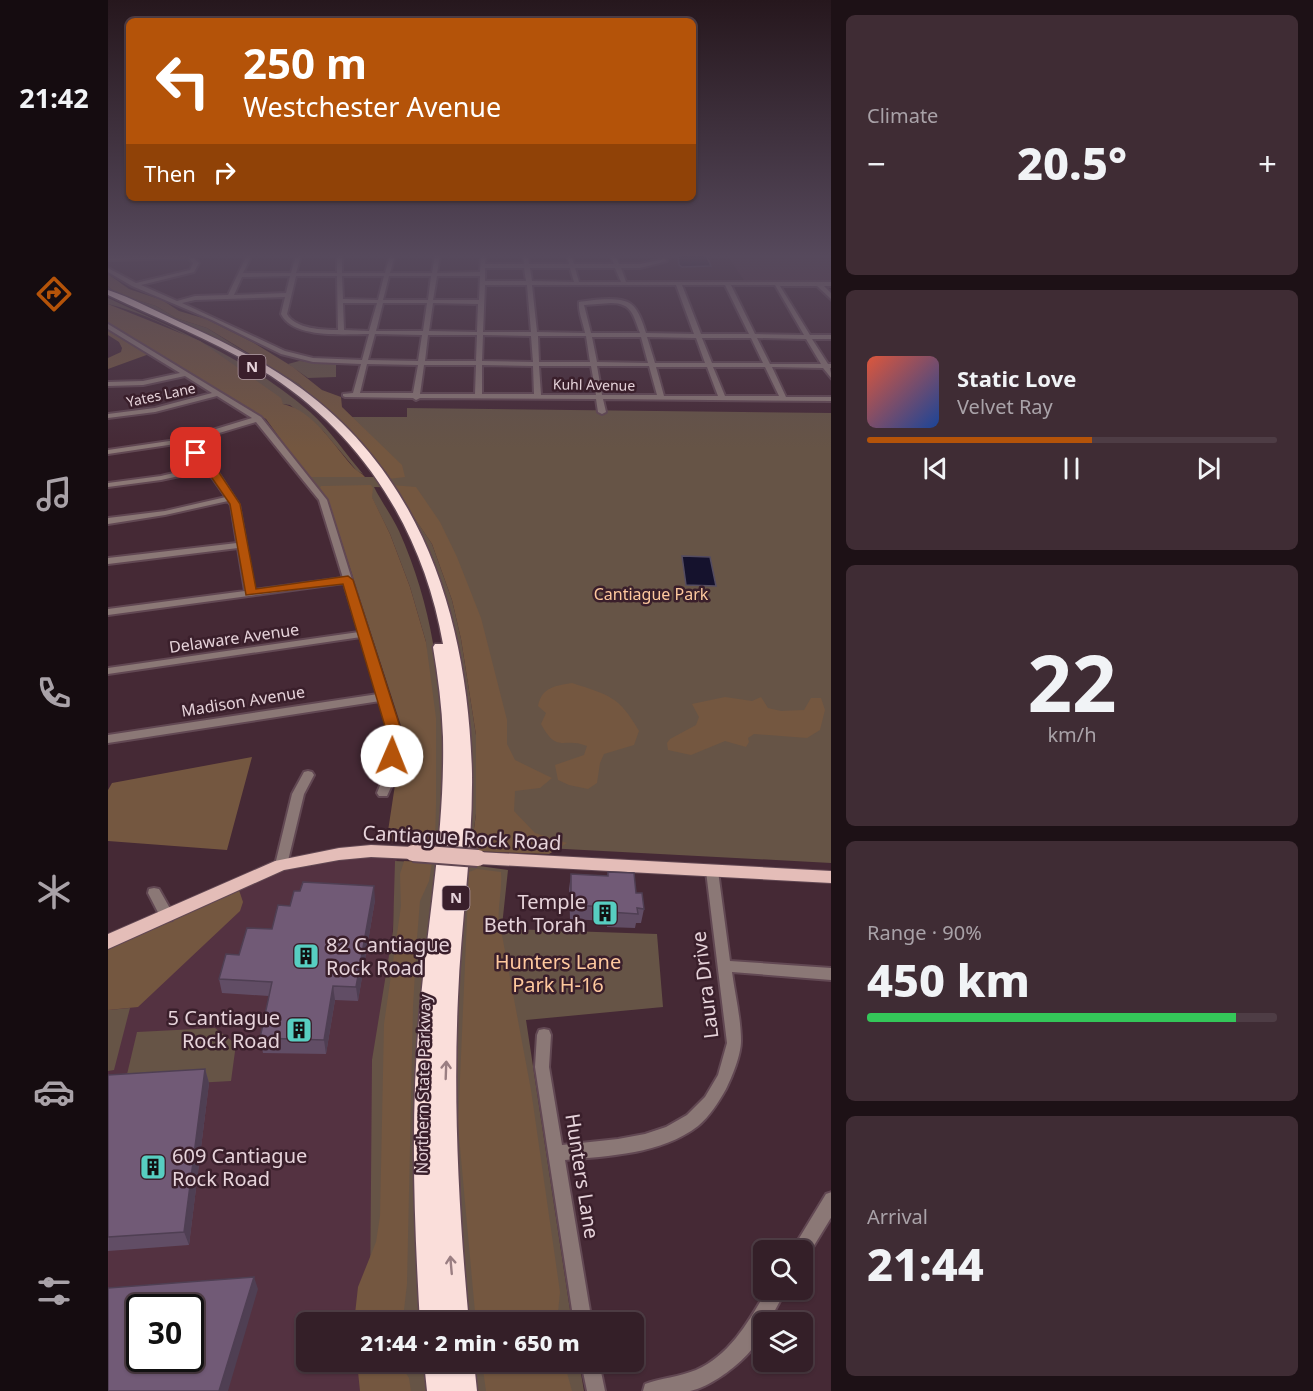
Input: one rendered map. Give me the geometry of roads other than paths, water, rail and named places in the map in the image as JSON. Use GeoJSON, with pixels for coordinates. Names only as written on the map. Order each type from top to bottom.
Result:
{"type":"FeatureCollection","features":[{"type":"Feature","properties":{"kind":"highway","name":"Northern State Parkway"},"geometry":{"type":"LineString","coordinates":[[162,320],[268,376],[333,430],[379,481],[417,534],[439,597],[457,683],[463,804],[448,999],[444,1119],[446,1209],[455,1312]]}},
{"type":"Feature","properties":{"kind":"highway","name":"Northern State Parkway"},"geometry":{"type":"LineString","coordinates":[[379,481],[406,534],[426,589],[442,659],[451,747],[449,819],[430,1010],[424,1118],[425,1214],[432,1312]]}},
{"type":"Feature","properties":{"kind":"highway"},"geometry":{"type":"LineString","coordinates":[[438,1372],[440,1391]]}},
{"type":"Feature","properties":{"kind":"highway"},"geometry":{"type":"LineString","coordinates":[[462,1372],[464,1391]]}},
{"type":"Feature","properties":{"kind":"main road","name":"Cantiague Rock Road"},"geometry":{"type":"LineString","coordinates":[[108,942],[281,865],[360,852],[831,878]]}},
{"type":"Feature","properties":{"kind":"street"},"geometry":{"type":"LineString","coordinates":[[215,320],[288,357],[315,361],[828,366]]}},
{"type":"Feature","properties":{"kind":"street"},"geometry":{"type":"LineString","coordinates":[[287,320],[310,331],[341,333],[831,337]]}},
{"type":"Feature","properties":{"kind":"street"},"geometry":{"type":"LineString","coordinates":[[341,320],[341,333]]}},
{"type":"Feature","properties":{"kind":"street"},"geometry":{"type":"LineString","coordinates":[[356,395],[375,320]]}},
{"type":"Feature","properties":{"kind":"street"},"geometry":{"type":"LineString","coordinates":[[417,397],[428,320]]}},
{"type":"Feature","properties":{"kind":"street"},"geometry":{"type":"LineString","coordinates":[[478,396],[480,320]]}},
{"type":"Feature","properties":{"kind":"street"},"geometry":{"type":"LineString","coordinates":[[533,320],[538,397]]}},
{"type":"Feature","properties":{"kind":"street"},"geometry":{"type":"LineString","coordinates":[[585,320],[602,412]]}},
{"type":"Feature","properties":{"kind":"street"},"geometry":{"type":"LineString","coordinates":[[637,320],[661,398]]}},
{"type":"Feature","properties":{"kind":"street"},"geometry":{"type":"LineString","coordinates":[[692,320],[722,398]]}},
{"type":"Feature","properties":{"kind":"street"},"geometry":{"type":"LineString","coordinates":[[745,320],[783,399]]}},
{"type":"Feature","properties":{"kind":"street"},"geometry":{"type":"LineString","coordinates":[[797,320],[828,366],[831,377]]}},
{"type":"Feature","properties":{"kind":"street"},"geometry":{"type":"LineString","coordinates":[[108,326],[258,419],[322,500],[394,733],[389,778],[383,793]]}},
{"type":"Feature","properties":{"kind":"street"},"geometry":{"type":"LineString","coordinates":[[108,384],[143,383],[186,374]]}},
{"type":"Feature","properties":{"kind":"street","name":"Yates Lane"},"geometry":{"type":"LineString","coordinates":[[108,416],[155,410],[218,394]]}},
{"type":"Feature","properties":{"kind":"street","name":"Kuhl Avenue"},"geometry":{"type":"LineString","coordinates":[[345,395],[831,399]]}},
{"type":"Feature","properties":{"kind":"street"},"geometry":{"type":"LineString","coordinates":[[108,452],[184,441],[258,419]]}},
{"type":"Feature","properties":{"kind":"street"},"geometry":{"type":"LineString","coordinates":[[184,441],[208,467],[237,510],[250,593]]}},
{"type":"Feature","properties":{"kind":"street"},"geometry":{"type":"LineString","coordinates":[[108,485],[161,478],[208,467]]}},
{"type":"Feature","properties":{"kind":"street"},"geometry":{"type":"LineString","coordinates":[[108,521],[165,513],[231,498]]}},
{"type":"Feature","properties":{"kind":"street"},"geometry":{"type":"LineString","coordinates":[[108,561],[242,545]]}},
{"type":"Feature","properties":{"kind":"street"},"geometry":{"type":"LineString","coordinates":[[108,612],[348,580]]}},
{"type":"Feature","properties":{"kind":"street","name":"Delaware Avenue"},"geometry":{"type":"LineString","coordinates":[[108,671],[364,634]]}},
{"type":"Feature","properties":{"kind":"street","name":"Madison Avenue"},"geometry":{"type":"LineString","coordinates":[[108,739],[382,697]]}},
{"type":"Feature","properties":{"kind":"street"},"geometry":{"type":"LineString","coordinates":[[281,865],[298,794],[308,775]]}},
{"type":"Feature","properties":{"kind":"street","name":"Laura Drive"},"geometry":{"type":"LineString","coordinates":[[556,1153],[624,1147],[649,1142],[683,1127],[712,1101],[729,1068],[734,1043],[712,871]]}},
{"type":"Feature","properties":{"kind":"street"},"geometry":{"type":"LineString","coordinates":[[154,893],[167,916]]}},
{"type":"Feature","properties":{"kind":"street"},"geometry":{"type":"LineString","coordinates":[[725,966],[831,974]]}},
{"type":"Feature","properties":{"kind":"street","name":"Hunters Lane"},"geometry":{"type":"LineString","coordinates":[[544,1035],[542,1067],[581,1312]]}},
{"type":"Feature","properties":{"kind":"street"},"geometry":{"type":"LineString","coordinates":[[807,1240],[831,1200]]}},
{"type":"Feature","properties":{"kind":"street"},"geometry":{"type":"LineString","coordinates":[[652,1391],[702,1380],[732,1358],[750,1336],[771,1300]]}},
{"type":"Feature","properties":{"kind":"street"},"geometry":{"type":"LineString","coordinates":[[592,1372],[596,1391]]}},
{"type":"Feature","properties":{"kind":"place","name":"Temple Beth Torah"},"geometry":{"type":"Point","coordinates":[605,913]}},
{"type":"Feature","properties":{"kind":"place","name":"82 Cantiague Rock Road"},"geometry":{"type":"Point","coordinates":[306,956]}},
{"type":"Feature","properties":{"kind":"place","name":"5 Cantiague Rock Road"},"geometry":{"type":"Point","coordinates":[299,1030]}},
{"type":"Feature","properties":{"kind":"place","name":"609 Cantiague Rock Road"},"geometry":{"type":"Point","coordinates":[153,1167]}},
{"type":"Feature","properties":{"kind":"park label","name":"Cantiague Park"},"geometry":{"type":"Point","coordinates":[651,594]}},
{"type":"Feature","properties":{"kind":"park label","name":"Hunters Lane Park H-16"},"geometry":{"type":"Point","coordinates":[558,974]}}]}
